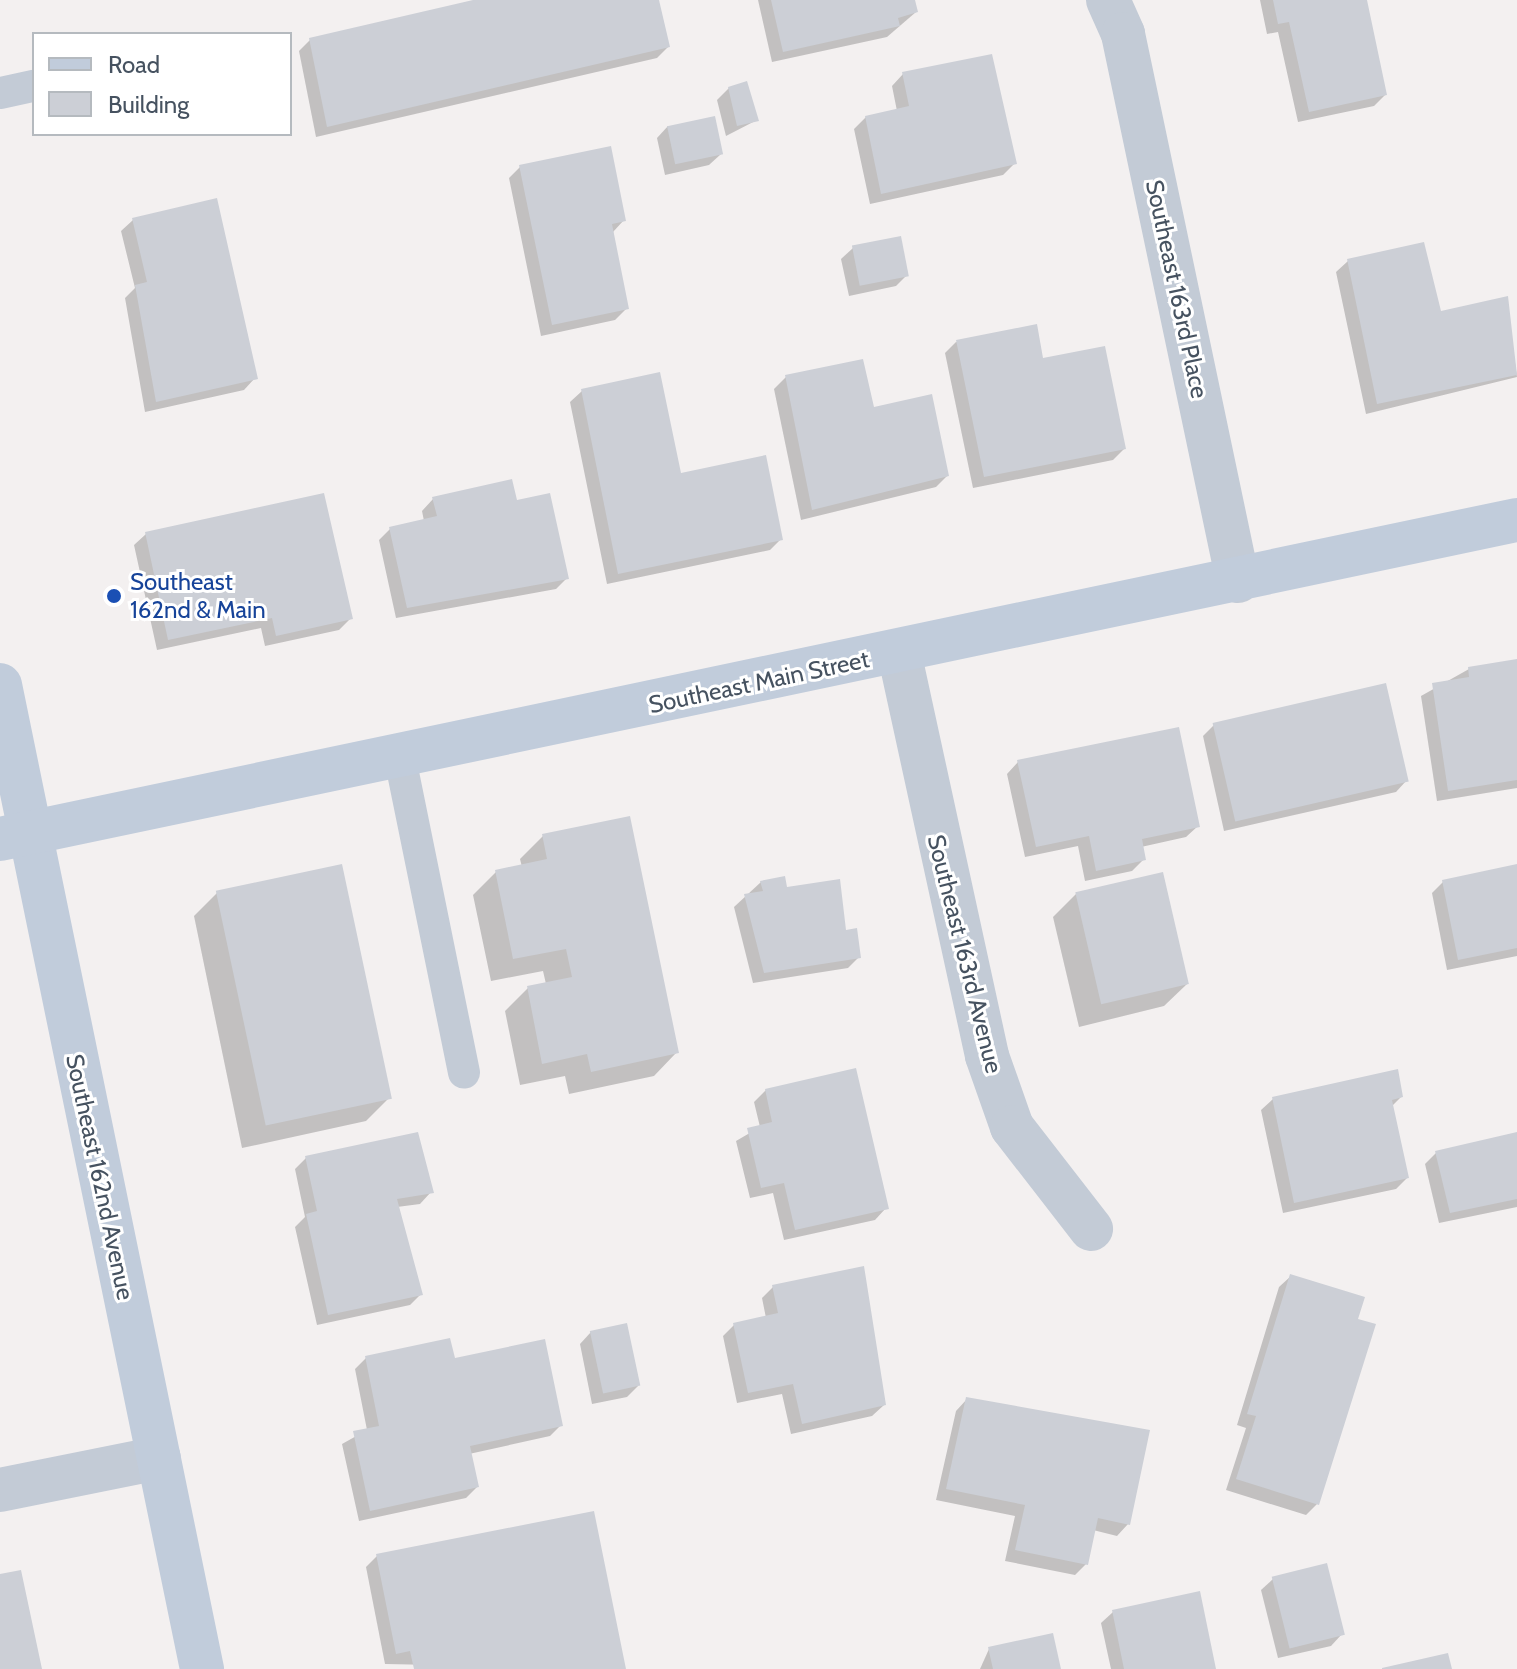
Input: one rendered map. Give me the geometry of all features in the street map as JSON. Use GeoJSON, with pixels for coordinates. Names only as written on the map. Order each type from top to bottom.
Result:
{"type":"FeatureCollection","features":[{"type":"Feature","properties":{"kind":"street","name":"Southeast 163rd Place"},"geometry":{"type":"LineString","coordinates":[[1108,0],[1123,34],[1238,581]]}},
{"type":"Feature","properties":{"kind":"street","name":"Southeast Main Street"},"geometry":{"type":"LineString","coordinates":[[15,837],[1517,520]]}},
{"type":"Feature","properties":{"kind":"street","name":"Southeast 163rd Avenue"},"geometry":{"type":"LineString","coordinates":[[899,652],[987,1056],[1012,1127],[1091,1229]]}},
{"type":"Feature","properties":{"kind":"street","name":"Southeast 162nd Avenue"},"geometry":{"type":"LineString","coordinates":[[0,685],[15,837],[159,1458],[202,1669]]}},
{"type":"Feature","properties":{"kind":"street"},"geometry":{"type":"LineString","coordinates":[[0,1490],[159,1458]]}},
{"type":"Feature","properties":{"kind":"lane"},"geometry":{"type":"LineString","coordinates":[[0,93],[32,86]]}},
{"type":"Feature","properties":{"kind":"lane"},"geometry":{"type":"LineString","coordinates":[[400,758],[464,1073]]}},
{"type":"Feature","properties":{"kind":"building"},"geometry":{"type":"Polygon","coordinates":[[[473,0],[659,0],[670,47],[327,127],[309,38],[473,0]]]}},
{"type":"Feature","properties":{"kind":"building"},"geometry":{"type":"Polygon","coordinates":[[[771,0],[915,0],[918,12],[898,18],[900,26],[783,52],[771,0]]]}},
{"type":"Feature","properties":{"kind":"building"},"geometry":{"type":"Polygon","coordinates":[[[1273,0],[1367,0],[1387,95],[1309,112],[1289,22],[1278,24],[1273,0]]]}},
{"type":"Feature","properties":{"kind":"building"},"geometry":{"type":"Polygon","coordinates":[[[992,54],[1017,164],[881,194],[865,116],[909,106],[902,72],[992,54]]]}},
{"type":"Feature","properties":{"kind":"building"},"geometry":{"type":"Polygon","coordinates":[[[747,81],[759,121],[737,126],[728,87],[747,81]]]}},
{"type":"Feature","properties":{"kind":"building"},"geometry":{"type":"Polygon","coordinates":[[[715,116],[723,154],[675,164],[667,126],[715,116]]]}},
{"type":"Feature","properties":{"kind":"building"},"geometry":{"type":"Polygon","coordinates":[[[611,146],[626,221],[612,224],[629,309],[552,325],[519,165],[611,146]]]}},
{"type":"Feature","properties":{"kind":"building"},"geometry":{"type":"Polygon","coordinates":[[[217,198],[258,379],[156,402],[135,285],[147,282],[132,218],[217,198]]]}},
{"type":"Feature","properties":{"kind":"building"},"geometry":{"type":"Polygon","coordinates":[[[901,236],[909,276],[860,286],[852,246],[901,236]]]}},
{"type":"Feature","properties":{"kind":"building"},"geometry":{"type":"Polygon","coordinates":[[[1424,242],[1441,311],[1508,296],[1517,375],[1377,404],[1347,259],[1424,242]]]}},
{"type":"Feature","properties":{"kind":"building"},"geometry":{"type":"Polygon","coordinates":[[[1037,324],[1043,358],[1105,346],[1126,449],[984,477],[956,340],[1037,324]]]}},
{"type":"Feature","properties":{"kind":"building"},"geometry":{"type":"Polygon","coordinates":[[[863,359],[874,407],[932,394],[949,476],[812,510],[785,375],[863,359]]]}},
{"type":"Feature","properties":{"kind":"building"},"geometry":{"type":"Polygon","coordinates":[[[660,372],[681,473],[766,455],[783,540],[618,574],[581,389],[660,372]]]}},
{"type":"Feature","properties":{"kind":"building"},"geometry":{"type":"Polygon","coordinates":[[[512,479],[517,500],[550,493],[569,579],[407,608],[389,527],[437,516],[432,497],[512,479]]]}},
{"type":"Feature","properties":{"kind":"building"},"geometry":{"type":"Polygon","coordinates":[[[324,493],[353,619],[276,636],[272,618],[168,640],[145,532],[324,493]]]}},
{"type":"Feature","properties":{"kind":"building"},"geometry":{"type":"Polygon","coordinates":[[[1517,659],[1517,780],[1448,791],[1432,683],[1469,677],[1468,667],[1517,659]]]}},
{"type":"Feature","properties":{"kind":"building"},"geometry":{"type":"Polygon","coordinates":[[[1386,683],[1409,781],[1235,821],[1213,723],[1386,683]]]}},
{"type":"Feature","properties":{"kind":"building"},"geometry":{"type":"Polygon","coordinates":[[[1179,727],[1200,827],[1142,839],[1146,860],[1096,871],[1089,836],[1036,847],[1017,760],[1179,727]]]}},
{"type":"Feature","properties":{"kind":"building"},"geometry":{"type":"Polygon","coordinates":[[[630,816],[679,1053],[591,1072],[587,1054],[542,1064],[527,986],[572,977],[566,949],[513,959],[495,870],[547,859],[542,834],[630,816]]]}},
{"type":"Feature","properties":{"kind":"building"},"geometry":{"type":"Polygon","coordinates":[[[342,864],[392,1099],[266,1126],[216,891],[342,864]]]}},
{"type":"Feature","properties":{"kind":"building"},"geometry":{"type":"Polygon","coordinates":[[[1517,864],[1517,948],[1458,960],[1442,880],[1517,864]]]}},
{"type":"Feature","properties":{"kind":"building"},"geometry":{"type":"Polygon","coordinates":[[[1163,872],[1189,984],[1101,1004],[1075,892],[1163,872]]]}},
{"type":"Feature","properties":{"kind":"building"},"geometry":{"type":"Polygon","coordinates":[[[785,876],[787,887],[840,879],[846,930],[857,928],[861,958],[764,973],[744,894],[763,891],[760,881],[785,876]]]}},
{"type":"Feature","properties":{"kind":"building"},"geometry":{"type":"Polygon","coordinates":[[[856,1068],[889,1209],[795,1230],[784,1183],[761,1188],[747,1128],[772,1122],[765,1089],[856,1068]]]}},
{"type":"Feature","properties":{"kind":"building"},"geometry":{"type":"Polygon","coordinates":[[[1398,1069],[1403,1097],[1392,1100],[1409,1178],[1294,1203],[1272,1097],[1398,1069]]]}},
{"type":"Feature","properties":{"kind":"building"},"geometry":{"type":"Polygon","coordinates":[[[418,1132],[434,1193],[397,1199],[423,1295],[328,1315],[306,1214],[317,1211],[305,1156],[418,1132]]]}},
{"type":"Feature","properties":{"kind":"building"},"geometry":{"type":"Polygon","coordinates":[[[1517,1132],[1517,1199],[1450,1213],[1435,1151],[1517,1132]]]}},
{"type":"Feature","properties":{"kind":"building"},"geometry":{"type":"Polygon","coordinates":[[[864,1266],[886,1405],[802,1424],[793,1384],[748,1393],[733,1323],[778,1313],[772,1285],[864,1266]]]}},
{"type":"Feature","properties":{"kind":"building"},"geometry":{"type":"Polygon","coordinates":[[[1290,1274],[1365,1297],[1358,1319],[1376,1324],[1319,1505],[1236,1479],[1256,1416],[1247,1414],[1290,1274]]]}},
{"type":"Feature","properties":{"kind":"building"},"geometry":{"type":"Polygon","coordinates":[[[627,1323],[640,1386],[603,1394],[590,1331],[627,1323]]]}},
{"type":"Feature","properties":{"kind":"building"},"geometry":{"type":"Polygon","coordinates":[[[450,1338],[455,1358],[545,1339],[563,1426],[470,1446],[479,1487],[370,1511],[353,1431],[379,1426],[365,1356],[450,1338]]]}},
{"type":"Feature","properties":{"kind":"building"},"geometry":{"type":"Polygon","coordinates":[[[966,1397],[1150,1430],[1130,1525],[1098,1518],[1088,1565],[1015,1550],[1025,1505],[946,1489],[966,1397]]]}},
{"type":"Feature","properties":{"kind":"building"},"geometry":{"type":"Polygon","coordinates":[[[594,1511],[626,1669],[414,1669],[410,1651],[396,1654],[376,1554],[594,1511]]]}},
{"type":"Feature","properties":{"kind":"building"},"geometry":{"type":"Polygon","coordinates":[[[1327,1563],[1345,1635],[1290,1649],[1272,1577],[1327,1563]]]}},
{"type":"Feature","properties":{"kind":"building"},"geometry":{"type":"Polygon","coordinates":[[[21,1570],[42,1669],[0,1669],[0,1574],[21,1570]]]}},
{"type":"Feature","properties":{"kind":"building"},"geometry":{"type":"Polygon","coordinates":[[[1200,1591],[1216,1669],[1124,1669],[1112,1610],[1200,1591]]]}},
{"type":"Feature","properties":{"kind":"building"},"geometry":{"type":"Polygon","coordinates":[[[1053,1633],[1061,1669],[993,1669],[988,1647],[1053,1633]]]}},
{"type":"Feature","properties":{"kind":"building"},"geometry":{"type":"Polygon","coordinates":[[[1448,1653],[1452,1669],[1382,1669],[1382,1668],[1448,1653]]]}},
{"type":"Feature","properties":{"kind":"place","name":"Southeast 162nd & Main"},"geometry":{"type":"Point","coordinates":[114,596]}}]}
